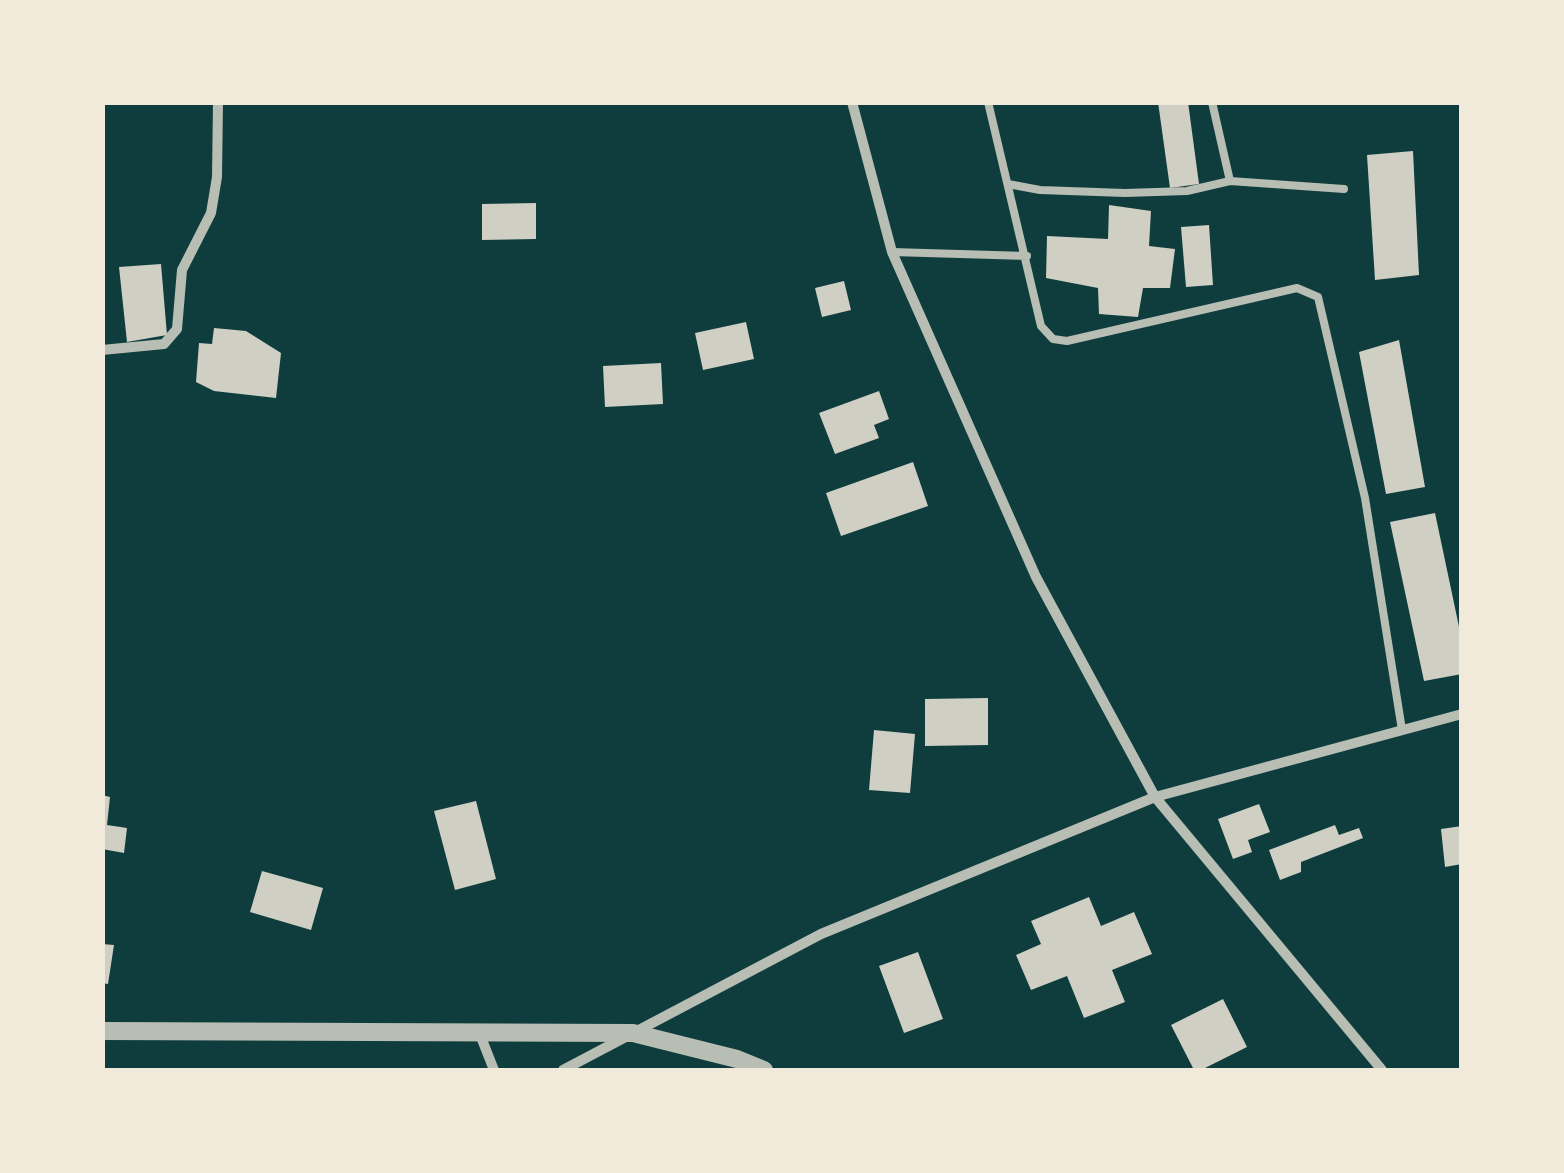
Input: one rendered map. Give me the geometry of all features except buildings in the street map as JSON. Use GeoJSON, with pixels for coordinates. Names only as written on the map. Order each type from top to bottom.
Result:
{"type":"FeatureCollection","features":[{"type":"Feature","properties":{"kind":"street"},"geometry":{"type":"LineString","coordinates":[[102,350],[164,344],[177,329],[182,270],[211,213],[217,177],[218,102]]}},
{"type":"Feature","properties":{"kind":"street"},"geometry":{"type":"LineString","coordinates":[[852,102],[892,252],[1036,577],[1155,798],[1382,1070]]}},
{"type":"Feature","properties":{"kind":"street"},"geometry":{"type":"LineString","coordinates":[[563,1070],[820,934],[1155,798],[1462,714]]}},
{"type":"Feature","properties":{"kind":"street"},"geometry":{"type":"LineString","coordinates":[[102,1031],[633,1033],[737,1059],[764,1070]]}},
{"type":"Feature","properties":{"kind":"street"},"geometry":{"type":"LineString","coordinates":[[478,1031],[494,1070]]}},
{"type":"Feature","properties":{"kind":"lane"},"geometry":{"type":"LineString","coordinates":[[988,102],[1041,326],[1053,339],[1066,341],[1297,288],[1318,297],[1364,498],[1402,730]]}},
{"type":"Feature","properties":{"kind":"lane"},"geometry":{"type":"LineString","coordinates":[[1212,102],[1230,181]]}},
{"type":"Feature","properties":{"kind":"lane"},"geometry":{"type":"LineString","coordinates":[[1008,184],[1040,190],[1125,193],[1187,191],[1230,181],[1344,189]]}},
{"type":"Feature","properties":{"kind":"lane"},"geometry":{"type":"LineString","coordinates":[[892,252],[1027,256]]}}]}
